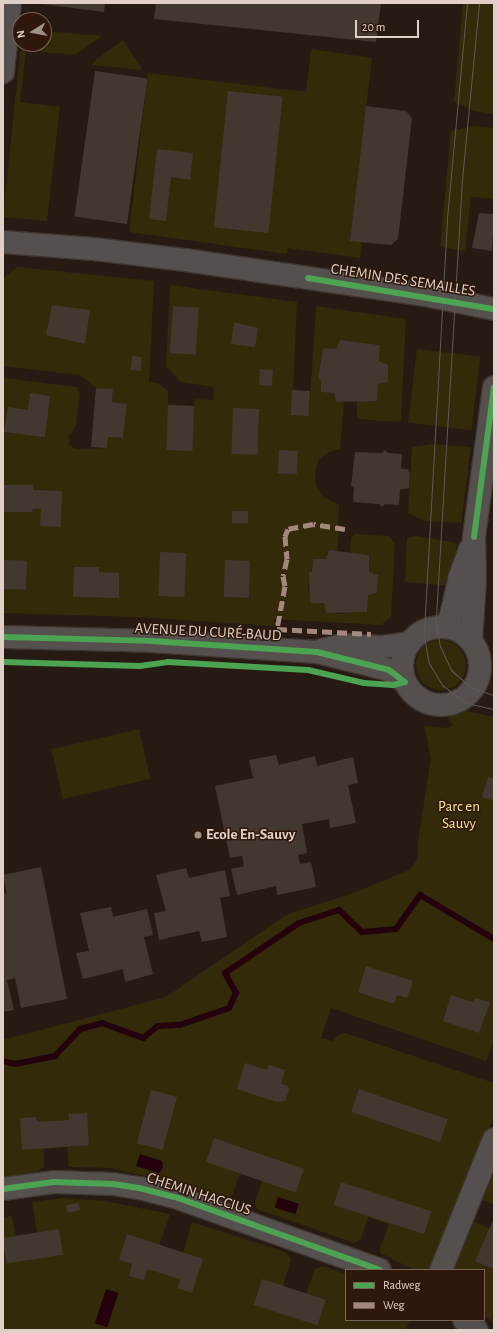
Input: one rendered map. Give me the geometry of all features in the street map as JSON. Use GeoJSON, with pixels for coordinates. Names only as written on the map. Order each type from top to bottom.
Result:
{"type":"FeatureCollection","features":[{"type":"Feature","properties":{"kind":"street"},"geometry":{"type":"LineString","coordinates":[[3,72],[10,3]]}},
{"type":"Feature","properties":{"kind":"street","name":"CHEMIN DES SEMAILLES"},"geometry":{"type":"LineString","coordinates":[[3,242],[102,250],[308,278],[494,309]]}},
{"type":"Feature","properties":{"kind":"street"},"geometry":{"type":"LineString","coordinates":[[480,648],[463,634],[445,627],[421,632],[410,643],[403,662],[405,682],[416,696],[434,704],[447,704],[460,699],[472,688],[479,672],[480,648],[475,580],[474,537],[494,387]]}},
{"type":"Feature","properties":{"kind":"street"},"geometry":{"type":"LineString","coordinates":[[445,627],[451,615],[459,579],[474,537]]}},
{"type":"Feature","properties":{"kind":"street","name":"AVENUE DU CURÉ-BAUD"},"geometry":{"type":"LineString","coordinates":[[3,637],[151,642],[317,652],[390,670],[405,682]]}},
{"type":"Feature","properties":{"kind":"street","name":"AVENUE DU CURÉ-BAUD"},"geometry":{"type":"LineString","coordinates":[[317,652],[343,645],[382,646],[410,643]]}},
{"type":"Feature","properties":{"kind":"street"},"geometry":{"type":"LineString","coordinates":[[472,688],[494,682]]}},
{"type":"Feature","properties":{"kind":"street"},"geometry":{"type":"LineString","coordinates":[[441,1269],[494,1139]]}},
{"type":"Feature","properties":{"kind":"street","name":"CHEMIN HACCIUS"},"geometry":{"type":"LineString","coordinates":[[3,1189],[54,1182],[107,1183],[139,1188],[178,1198],[377,1269]]}},
{"type":"Feature","properties":{"kind":"street"},"geometry":{"type":"LineString","coordinates":[[465,1321],[477,1330]]}},
{"type":"Feature","properties":{"kind":"green space"},"geometry":{"type":"Polygon","coordinates":[[[463,3],[494,3],[494,114],[474,111],[454,102],[463,3]]]}},
{"type":"Feature","properties":{"kind":"green space"},"geometry":{"type":"Polygon","coordinates":[[[52,32],[102,36],[75,55],[46,52],[52,52],[52,32]]]}},
{"type":"Feature","properties":{"kind":"green space"},"geometry":{"type":"Polygon","coordinates":[[[123,40],[143,70],[92,65],[93,62],[123,40]]]}},
{"type":"Feature","properties":{"kind":"green space"},"geometry":{"type":"Polygon","coordinates":[[[311,49],[372,58],[350,241],[362,242],[360,258],[288,248],[287,254],[129,232],[148,73],[306,92],[311,49]]]}},
{"type":"Feature","properties":{"kind":"green space"},"geometry":{"type":"Polygon","coordinates":[[[20,52],[26,52],[20,102],[60,107],[47,221],[3,217],[20,52]]]}},
{"type":"Feature","properties":{"kind":"green space"},"geometry":{"type":"Polygon","coordinates":[[[473,126],[494,128],[494,199],[471,197],[465,251],[440,247],[451,131],[473,126]]]}},
{"type":"Feature","properties":{"kind":"green space"},"geometry":{"type":"Polygon","coordinates":[[[17,267],[154,281],[149,382],[158,383],[168,391],[168,405],[194,406],[195,399],[213,400],[214,387],[181,382],[166,366],[170,285],[297,302],[292,415],[309,415],[316,306],[406,319],[401,420],[398,422],[357,419],[357,400],[377,401],[378,384],[388,382],[388,365],[379,361],[380,345],[340,340],[336,349],[323,348],[318,378],[334,393],[336,402],[344,402],[340,449],[329,452],[319,459],[315,472],[316,486],[323,497],[339,505],[338,551],[329,550],[326,559],[313,559],[308,588],[311,592],[310,603],[324,603],[326,613],[344,614],[368,595],[377,593],[378,575],[369,572],[369,555],[350,554],[351,538],[355,534],[388,536],[395,543],[391,617],[381,625],[274,619],[274,626],[137,617],[3,613],[3,378],[77,387],[80,393],[76,425],[69,436],[70,445],[75,449],[107,448],[108,437],[123,438],[127,404],[112,402],[113,389],[96,388],[80,375],[3,366],[3,278],[17,267]]]}},
{"type":"Feature","properties":{"kind":"green space"},"geometry":{"type":"Polygon","coordinates":[[[417,349],[481,357],[472,430],[408,422],[417,349]]]}},
{"type":"Feature","properties":{"kind":"green space"},"geometry":{"type":"Polygon","coordinates":[[[431,444],[471,447],[461,523],[425,521],[408,513],[412,447],[431,444]]]}},
{"type":"Feature","properties":{"kind":"green space"},"geometry":{"type":"Polygon","coordinates":[[[416,536],[457,543],[452,586],[405,582],[407,538],[416,536]]]}},
{"type":"Feature","properties":{"kind":"green space"},"geometry":{"type":"Polygon","coordinates":[[[441,640],[451,642],[459,647],[464,655],[466,665],[464,675],[459,683],[451,688],[441,690],[431,688],[423,683],[418,675],[416,665],[418,655],[423,647],[431,642],[441,640]]]}},
{"type":"Feature","properties":{"kind":"green space","name":"Parc en Sauvy"},"geometry":{"type":"Polygon","coordinates":[[[466,711],[494,717],[494,1042],[486,1061],[331,1008],[321,1038],[333,1041],[338,1035],[345,1033],[494,1083],[494,1117],[430,1269],[412,1269],[379,1252],[389,1224],[368,1217],[361,1239],[354,1243],[257,1209],[255,1202],[262,1181],[240,1173],[233,1194],[227,1200],[179,1184],[110,1168],[69,1167],[67,1147],[44,1149],[44,1167],[36,1172],[3,1178],[3,1040],[166,997],[286,915],[353,893],[409,870],[418,859],[418,841],[431,758],[424,726],[448,728],[453,725],[448,717],[466,711]]]}},
{"type":"Feature","properties":{"kind":"green space"},"geometry":{"type":"Polygon","coordinates":[[[139,729],[150,779],[63,799],[51,749],[139,729]]]}},
{"type":"Feature","properties":{"kind":"green space"},"geometry":{"type":"Polygon","coordinates":[[[494,1166],[494,1205],[480,1199],[494,1166]]]}},
{"type":"Feature","properties":{"kind":"green space"},"geometry":{"type":"Polygon","coordinates":[[[62,1198],[105,1201],[170,1214],[159,1245],[183,1253],[192,1222],[285,1252],[291,1259],[283,1286],[293,1290],[306,1294],[315,1269],[323,1266],[345,1274],[345,1321],[410,1321],[406,1330],[3,1330],[3,1211],[5,1217],[12,1216],[16,1237],[37,1233],[32,1202],[62,1198]]]}},
{"type":"Feature","properties":{"kind":"green space"},"geometry":{"type":"Polygon","coordinates":[[[494,1218],[494,1322],[485,1317],[485,1269],[452,1269],[471,1220],[489,1228],[494,1218]]]}},
{"type":"Feature","properties":{"kind":"shaded area"},"geometry":{"type":"Polygon","coordinates":[[[140,1154],[162,1161],[163,1168],[159,1173],[136,1166],[140,1154]]]}},
{"type":"Feature","properties":{"kind":"shaded area"},"geometry":{"type":"Polygon","coordinates":[[[278,1197],[299,1204],[296,1214],[275,1207],[278,1197]]]}},
{"type":"Feature","properties":{"kind":"shaded area"},"geometry":{"type":"Polygon","coordinates":[[[106,1289],[118,1293],[107,1327],[95,1323],[106,1289]]]}},
{"type":"Feature","properties":{"kind":"building"},"geometry":{"type":"Polygon","coordinates":[[[34,3],[105,3],[104,12],[34,3]]]}},
{"type":"Feature","properties":{"kind":"building"},"geometry":{"type":"Polygon","coordinates":[[[156,3],[381,3],[376,42],[154,19],[156,3]]]}},
{"type":"Feature","properties":{"kind":"building"},"geometry":{"type":"Polygon","coordinates":[[[95,71],[147,78],[127,224],[75,217],[95,71]]]}},
{"type":"Feature","properties":{"kind":"building"},"geometry":{"type":"Polygon","coordinates":[[[228,91],[283,97],[268,233],[214,227],[228,91]]]}},
{"type":"Feature","properties":{"kind":"building"},"geometry":{"type":"Polygon","coordinates":[[[366,106],[406,111],[412,118],[398,239],[391,245],[350,241],[366,106]]]}},
{"type":"Feature","properties":{"kind":"building"},"geometry":{"type":"Polygon","coordinates":[[[157,149],[193,153],[190,180],[171,177],[166,221],[149,219],[157,149]]]}},
{"type":"Feature","properties":{"kind":"building"},"geometry":{"type":"Polygon","coordinates":[[[479,213],[494,214],[492,251],[472,248],[479,213]]]}},
{"type":"Feature","properties":{"kind":"building"},"geometry":{"type":"Polygon","coordinates":[[[52,305],[90,310],[85,344],[46,335],[52,305]]]}},
{"type":"Feature","properties":{"kind":"building"},"geometry":{"type":"Polygon","coordinates":[[[173,306],[199,308],[196,355],[170,353],[173,306]]]}},
{"type":"Feature","properties":{"kind":"building"},"geometry":{"type":"Polygon","coordinates":[[[234,322],[258,328],[255,347],[231,344],[234,322]]]}},
{"type":"Feature","properties":{"kind":"building"},"geometry":{"type":"Polygon","coordinates":[[[340,340],[380,345],[379,361],[388,365],[388,382],[378,384],[377,401],[336,402],[334,393],[321,392],[321,381],[318,378],[323,348],[336,349],[340,340]]]}},
{"type":"Feature","properties":{"kind":"building"},"geometry":{"type":"Polygon","coordinates":[[[132,356],[142,357],[140,371],[131,370],[132,356]]]}},
{"type":"Feature","properties":{"kind":"building"},"geometry":{"type":"Polygon","coordinates":[[[260,369],[273,370],[272,386],[259,385],[260,369]]]}},
{"type":"Feature","properties":{"kind":"building"},"geometry":{"type":"Polygon","coordinates":[[[96,388],[113,389],[112,402],[127,404],[123,438],[108,437],[107,448],[91,447],[96,388]]]}},
{"type":"Feature","properties":{"kind":"building"},"geometry":{"type":"Polygon","coordinates":[[[292,390],[310,391],[309,416],[291,415],[292,390]]]}},
{"type":"Feature","properties":{"kind":"building"},"geometry":{"type":"Polygon","coordinates":[[[30,393],[50,396],[45,437],[4,432],[8,407],[28,410],[30,393]]]}},
{"type":"Feature","properties":{"kind":"building"},"geometry":{"type":"Polygon","coordinates":[[[168,405],[194,406],[192,451],[166,450],[168,405]]]}},
{"type":"Feature","properties":{"kind":"building"},"geometry":{"type":"Polygon","coordinates":[[[233,408],[259,409],[257,455],[231,454],[233,408]]]}},
{"type":"Feature","properties":{"kind":"building"},"geometry":{"type":"Polygon","coordinates":[[[279,450],[298,451],[297,474],[278,473],[279,450]]]}},
{"type":"Feature","properties":{"kind":"building"},"geometry":{"type":"Polygon","coordinates":[[[385,450],[388,453],[402,454],[401,469],[407,469],[410,473],[409,488],[400,490],[399,505],[385,504],[382,507],[379,504],[353,502],[354,487],[351,486],[355,452],[382,453],[385,450]]]}},
{"type":"Feature","properties":{"kind":"building"},"geometry":{"type":"Polygon","coordinates":[[[3,485],[33,485],[33,490],[62,491],[61,527],[40,526],[41,509],[33,509],[32,512],[3,512],[3,485]]]}},
{"type":"Feature","properties":{"kind":"building"},"geometry":{"type":"Polygon","coordinates":[[[232,511],[248,511],[248,523],[232,523],[232,511]]]}},
{"type":"Feature","properties":{"kind":"building"},"geometry":{"type":"Polygon","coordinates":[[[329,550],[369,555],[369,572],[378,575],[377,593],[368,595],[367,612],[326,613],[324,603],[310,603],[309,573],[312,571],[313,559],[326,559],[329,550]]]}},
{"type":"Feature","properties":{"kind":"building"},"geometry":{"type":"Polygon","coordinates":[[[160,552],[186,553],[184,597],[158,596],[160,552]]]}},
{"type":"Feature","properties":{"kind":"building"},"geometry":{"type":"Polygon","coordinates":[[[3,560],[27,561],[26,590],[3,589],[3,560]]]}},
{"type":"Feature","properties":{"kind":"building"},"geometry":{"type":"Polygon","coordinates":[[[225,560],[250,561],[249,598],[224,597],[225,560]]]}},
{"type":"Feature","properties":{"kind":"building"},"geometry":{"type":"Polygon","coordinates":[[[74,567],[99,567],[99,572],[119,573],[119,598],[73,597],[74,567]]]}},
{"type":"Feature","properties":{"kind":"building"},"geometry":{"type":"Polygon","coordinates":[[[276,755],[279,765],[315,756],[317,766],[353,757],[358,783],[348,785],[356,823],[330,828],[329,819],[302,824],[307,853],[298,855],[300,864],[311,862],[316,887],[277,895],[276,886],[237,895],[231,869],[244,866],[242,856],[230,858],[215,786],[253,778],[249,760],[276,755]]]}},
{"type":"Feature","properties":{"kind":"building"},"geometry":{"type":"Polygon","coordinates":[[[488,777],[494,778],[494,801],[482,797],[488,777]]]}},
{"type":"Feature","properties":{"kind":"building"},"geometry":{"type":"Polygon","coordinates":[[[41,867],[67,999],[21,1008],[15,978],[7,980],[14,1010],[3,1012],[3,891],[7,895],[3,875],[41,867]]]}},
{"type":"Feature","properties":{"kind":"building"},"geometry":{"type":"Polygon","coordinates":[[[186,868],[189,878],[225,870],[230,896],[220,898],[227,937],[202,942],[199,931],[159,940],[154,913],[166,911],[156,875],[186,868]]]}},
{"type":"Feature","properties":{"kind":"building"},"geometry":{"type":"Polygon","coordinates":[[[111,907],[113,917],[147,909],[153,935],[144,937],[153,974],[125,982],[123,969],[83,979],[76,953],[89,951],[80,913],[111,907]]]}},
{"type":"Feature","properties":{"kind":"building"},"geometry":{"type":"Polygon","coordinates":[[[366,966],[413,981],[407,998],[397,995],[394,1004],[358,992],[366,966]]]}},
{"type":"Feature","properties":{"kind":"building"},"geometry":{"type":"Polygon","coordinates":[[[451,995],[473,1002],[475,998],[490,1002],[479,1033],[443,1021],[451,995]]]}},
{"type":"Feature","properties":{"kind":"building"},"geometry":{"type":"Polygon","coordinates":[[[245,1063],[267,1070],[269,1065],[285,1070],[281,1084],[288,1086],[289,1090],[285,1101],[276,1102],[237,1089],[245,1063]]]}},
{"type":"Feature","properties":{"kind":"building"},"geometry":{"type":"Polygon","coordinates":[[[359,1089],[448,1120],[440,1142],[351,1112],[359,1089]]]}},
{"type":"Feature","properties":{"kind":"building"},"geometry":{"type":"Polygon","coordinates":[[[151,1090],[177,1097],[163,1150],[137,1143],[151,1090]]]}},
{"type":"Feature","properties":{"kind":"building"},"geometry":{"type":"Polygon","coordinates":[[[87,1113],[89,1145],[22,1150],[20,1118],[36,1117],[37,1122],[69,1120],[69,1114],[87,1113]]]}},
{"type":"Feature","properties":{"kind":"building"},"geometry":{"type":"Polygon","coordinates":[[[214,1138],[304,1169],[296,1193],[206,1162],[214,1138]]]}},
{"type":"Feature","properties":{"kind":"building"},"geometry":{"type":"Polygon","coordinates":[[[341,1182],[431,1211],[424,1234],[334,1205],[341,1182]]]}},
{"type":"Feature","properties":{"kind":"building"},"geometry":{"type":"Polygon","coordinates":[[[79,1203],[80,1210],[67,1213],[66,1205],[79,1203]]]}},
{"type":"Feature","properties":{"kind":"building"},"geometry":{"type":"Polygon","coordinates":[[[494,1218],[494,1269],[475,1261],[494,1218]]]}},
{"type":"Feature","properties":{"kind":"building"},"geometry":{"type":"Polygon","coordinates":[[[59,1229],[63,1255],[7,1264],[3,1238],[59,1229]]]}},
{"type":"Feature","properties":{"kind":"building"},"geometry":{"type":"Polygon","coordinates":[[[127,1234],[203,1259],[192,1293],[177,1288],[180,1279],[147,1269],[144,1280],[129,1276],[132,1264],[119,1260],[127,1234]]]}},
{"type":"Feature","properties":{"kind":"building"},"geometry":{"type":"Polygon","coordinates":[[[262,1279],[326,1300],[317,1325],[254,1305],[262,1279]]]}},
{"type":"Feature","properties":{"kind":"waterway"},"geometry":{"type":"LineString","coordinates":[[3,1061],[15,1064],[55,1056],[80,1029],[102,1023],[143,1038],[158,1026],[180,1025],[229,1008],[236,993],[225,973],[299,923],[339,910],[362,932],[396,929],[420,895],[494,939]]}},
{"type":"Feature","properties":{"kind":"tram line"},"geometry":{"type":"LineString","coordinates":[[467,3],[447,220],[424,636],[429,663],[442,685],[467,703],[494,709]]}},
{"type":"Feature","properties":{"kind":"tram line"},"geometry":{"type":"LineString","coordinates":[[479,3],[462,179],[436,622],[440,646],[451,670],[472,688],[494,695]]}},
{"type":"Feature","properties":{"kind":"marked path"},"geometry":{"type":"LineString","coordinates":[[345,529],[313,524],[288,529],[285,536],[287,559],[283,576],[285,586],[277,629],[371,634]]}},
{"type":"Feature","properties":{"kind":"cycle path"},"geometry":{"type":"LineString","coordinates":[[308,278],[494,309]]}},
{"type":"Feature","properties":{"kind":"cycle path"},"geometry":{"type":"LineString","coordinates":[[474,537],[494,387]]}},
{"type":"Feature","properties":{"kind":"cycle path"},"geometry":{"type":"LineString","coordinates":[[3,637],[151,641],[317,652],[389,670],[405,682]]}},
{"type":"Feature","properties":{"kind":"cycle path"},"geometry":{"type":"LineString","coordinates":[[3,662],[140,666],[168,662],[308,670],[364,683],[393,685],[405,682]]}},
{"type":"Feature","properties":{"kind":"cycle path"},"geometry":{"type":"LineString","coordinates":[[3,1189],[54,1182],[113,1184],[139,1188],[178,1198],[377,1269]]}},
{"type":"Feature","properties":{"kind":"place","name":"Ecole En-Sauvy"},"geometry":{"type":"Point","coordinates":[198,835]}}]}
